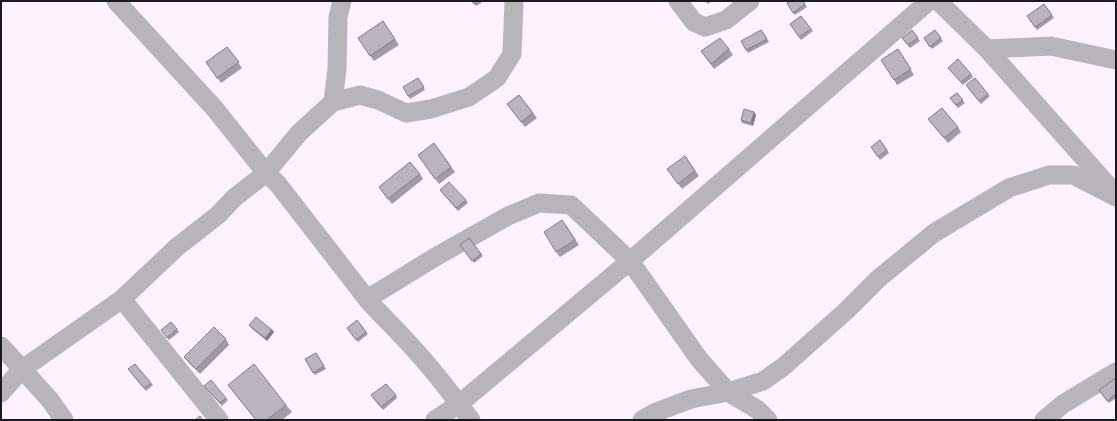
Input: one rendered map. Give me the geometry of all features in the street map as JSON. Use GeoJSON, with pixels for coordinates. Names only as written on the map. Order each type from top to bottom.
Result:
{"type":"FeatureCollection","features":[{"type":"Feature","properties":{"kind":"street"},"geometry":{"type":"LineString","coordinates":[[116,1],[215,109],[266,173],[277,183],[380,315],[401,335],[433,371],[471,420]]}},
{"type":"Feature","properties":{"kind":"street"},"geometry":{"type":"LineString","coordinates":[[333,102],[338,70],[338,17],[342,1]]}},
{"type":"Feature","properties":{"kind":"street"},"geometry":{"type":"LineString","coordinates":[[1,393],[21,370],[122,299],[177,247],[218,215],[234,198],[266,173],[298,132],[333,102],[360,95],[378,100],[406,113],[431,109],[468,97],[497,78],[512,54],[514,1]]}},
{"type":"Feature","properties":{"kind":"street"},"geometry":{"type":"LineString","coordinates":[[678,1],[694,22],[705,27],[726,20],[750,1]]}},
{"type":"Feature","properties":{"kind":"street"},"geometry":{"type":"LineString","coordinates":[[436,420],[459,404],[630,261],[929,1]]}},
{"type":"Feature","properties":{"kind":"street"},"geometry":{"type":"LineString","coordinates":[[938,1],[987,49],[1116,194]]}},
{"type":"Feature","properties":{"kind":"street"},"geometry":{"type":"LineString","coordinates":[[987,49],[1051,46],[1116,60]]}},
{"type":"Feature","properties":{"kind":"street"},"geometry":{"type":"LineString","coordinates":[[642,420],[654,413],[691,399],[728,392],[763,381],[784,367],[846,311],[878,279],[934,233],[1009,188],[1049,175],[1073,175],[1116,198]]}},
{"type":"Feature","properties":{"kind":"street"},"geometry":{"type":"LineString","coordinates":[[367,299],[437,256],[508,216],[539,203],[571,205],[630,261],[699,359],[728,392],[758,410],[768,420]]}},
{"type":"Feature","properties":{"kind":"street"},"geometry":{"type":"LineString","coordinates":[[122,299],[219,420]]}},
{"type":"Feature","properties":{"kind":"street"},"geometry":{"type":"LineString","coordinates":[[1,346],[21,370],[50,400],[64,420]]}},
{"type":"Feature","properties":{"kind":"street"},"geometry":{"type":"LineString","coordinates":[[1044,420],[1063,404],[1116,372]]}},
{"type":"Feature","properties":{"kind":"building"},"geometry":{"type":"Polygon","coordinates":[[[790,1],[803,1],[805,4],[793,13],[787,3],[790,1]]]}},
{"type":"Feature","properties":{"kind":"building"},"geometry":{"type":"Polygon","coordinates":[[[1044,4],[1052,15],[1035,27],[1027,16],[1044,4]]]}},
{"type":"Feature","properties":{"kind":"building"},"geometry":{"type":"Polygon","coordinates":[[[801,16],[811,29],[799,37],[790,24],[801,16]]]}},
{"type":"Feature","properties":{"kind":"building"},"geometry":{"type":"Polygon","coordinates":[[[383,21],[395,39],[370,56],[358,38],[383,21]]]}},
{"type":"Feature","properties":{"kind":"building"},"geometry":{"type":"Polygon","coordinates":[[[761,30],[767,39],[746,50],[741,41],[761,30]]]}},
{"type":"Feature","properties":{"kind":"building"},"geometry":{"type":"Polygon","coordinates":[[[912,30],[918,38],[908,45],[902,38],[912,30]]]}},
{"type":"Feature","properties":{"kind":"building"},"geometry":{"type":"Polygon","coordinates":[[[935,30],[941,38],[930,47],[924,38],[935,30]]]}},
{"type":"Feature","properties":{"kind":"building"},"geometry":{"type":"Polygon","coordinates":[[[720,38],[729,49],[711,64],[701,51],[720,38]]]}},
{"type":"Feature","properties":{"kind":"building"},"geometry":{"type":"Polygon","coordinates":[[[227,47],[239,62],[217,78],[206,62],[227,47]]]}},
{"type":"Feature","properties":{"kind":"building"},"geometry":{"type":"Polygon","coordinates":[[[898,49],[911,69],[894,80],[881,60],[898,49]]]}},
{"type":"Feature","properties":{"kind":"building"},"geometry":{"type":"Polygon","coordinates":[[[958,59],[971,74],[961,82],[948,68],[958,59]]]}},
{"type":"Feature","properties":{"kind":"building"},"geometry":{"type":"Polygon","coordinates":[[[418,78],[424,87],[408,96],[403,87],[418,78]]]}},
{"type":"Feature","properties":{"kind":"building"},"geometry":{"type":"Polygon","coordinates":[[[975,78],[988,94],[979,101],[966,85],[975,78]]]}},
{"type":"Feature","properties":{"kind":"building"},"geometry":{"type":"Polygon","coordinates":[[[957,93],[963,100],[956,105],[950,98],[957,93]]]}},
{"type":"Feature","properties":{"kind":"building"},"geometry":{"type":"Polygon","coordinates":[[[519,95],[533,113],[521,122],[507,104],[519,95]]]}},
{"type":"Feature","properties":{"kind":"building"},"geometry":{"type":"Polygon","coordinates":[[[942,108],[958,127],[944,138],[928,119],[942,108]]]}},
{"type":"Feature","properties":{"kind":"building"},"geometry":{"type":"Polygon","coordinates":[[[744,109],[754,112],[751,123],[741,120],[744,109]]]}},
{"type":"Feature","properties":{"kind":"building"},"geometry":{"type":"Polygon","coordinates":[[[880,140],[887,150],[878,157],[871,147],[880,140]]]}},
{"type":"Feature","properties":{"kind":"building"},"geometry":{"type":"Polygon","coordinates":[[[434,143],[451,167],[435,179],[418,155],[434,143]]]}},
{"type":"Feature","properties":{"kind":"building"},"geometry":{"type":"Polygon","coordinates":[[[685,156],[695,171],[678,184],[667,169],[685,156]]]}},
{"type":"Feature","properties":{"kind":"building"},"geometry":{"type":"Polygon","coordinates":[[[410,162],[420,174],[388,199],[379,187],[410,162]]]}},
{"type":"Feature","properties":{"kind":"building"},"geometry":{"type":"Polygon","coordinates":[[[449,182],[466,200],[456,208],[440,190],[449,182]]]}},
{"type":"Feature","properties":{"kind":"building"},"geometry":{"type":"Polygon","coordinates":[[[562,220],[575,240],[556,252],[544,232],[562,220]]]}},
{"type":"Feature","properties":{"kind":"building"},"geometry":{"type":"Polygon","coordinates":[[[469,238],[481,254],[472,261],[460,245],[469,238]]]}},
{"type":"Feature","properties":{"kind":"building"},"geometry":{"type":"Polygon","coordinates":[[[256,317],[272,330],[265,338],[249,325],[256,317]]]}},
{"type":"Feature","properties":{"kind":"building"},"geometry":{"type":"Polygon","coordinates":[[[357,320],[366,332],[356,340],[347,328],[357,320]]]}},
{"type":"Feature","properties":{"kind":"building"},"geometry":{"type":"Polygon","coordinates":[[[171,322],[177,329],[167,338],[161,330],[171,322]]]}},
{"type":"Feature","properties":{"kind":"building"},"geometry":{"type":"Polygon","coordinates":[[[214,327],[226,339],[196,369],[184,357],[214,327]]]}},
{"type":"Feature","properties":{"kind":"building"},"geometry":{"type":"Polygon","coordinates":[[[316,353],[324,366],[313,373],[305,359],[316,353]]]}},
{"type":"Feature","properties":{"kind":"building"},"geometry":{"type":"Polygon","coordinates":[[[135,364],[151,383],[144,388],[128,369],[135,364]]]}},
{"type":"Feature","properties":{"kind":"building"},"geometry":{"type":"Polygon","coordinates":[[[254,364],[286,405],[267,420],[256,420],[228,385],[254,364]]]}},
{"type":"Feature","properties":{"kind":"building"},"geometry":{"type":"Polygon","coordinates":[[[1114,379],[1116,381],[1116,394],[1107,401],[1099,390],[1114,379]]]}},
{"type":"Feature","properties":{"kind":"building"},"geometry":{"type":"Polygon","coordinates":[[[211,380],[226,398],[220,403],[204,386],[211,380]]]}},
{"type":"Feature","properties":{"kind":"building"},"geometry":{"type":"Polygon","coordinates":[[[386,384],[396,395],[381,407],[371,395],[386,384]]]}},
{"type":"Feature","properties":{"kind":"building"},"geometry":{"type":"Polygon","coordinates":[[[200,416],[203,420],[195,420],[200,416]]]}}]}
